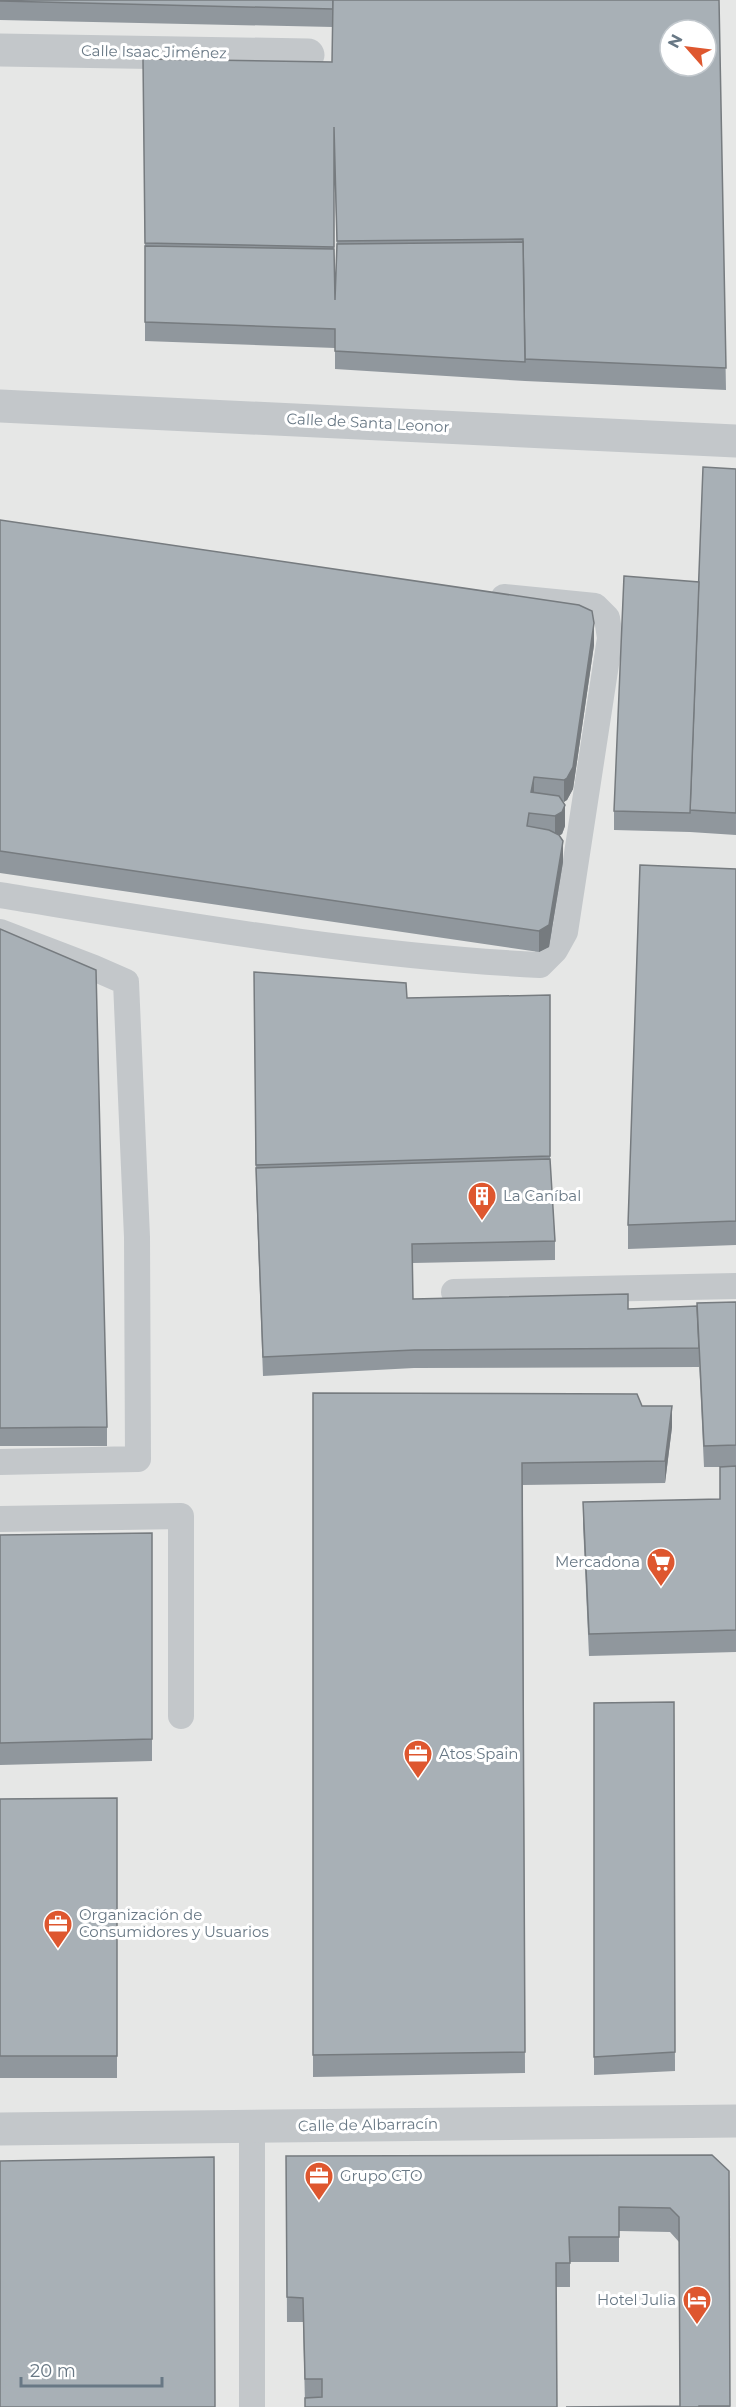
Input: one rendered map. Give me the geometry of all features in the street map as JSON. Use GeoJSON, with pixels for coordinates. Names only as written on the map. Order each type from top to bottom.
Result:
{"type":"FeatureCollection","features":[{"type":"Feature","properties":{"kind":"street","name":"Calle Isaac Jiménez"},"geometry":{"type":"LineString","coordinates":[[0,50],[308,55]]}},
{"type":"Feature","properties":{"kind":"street","name":"Calle de Santa Leonor"},"geometry":{"type":"LineString","coordinates":[[0,406],[736,441]]}},
{"type":"Feature","properties":{"kind":"street","name":"Calle de Albarracín"},"geometry":{"type":"LineString","coordinates":[[0,2129],[736,2121]]}},
{"type":"Feature","properties":{"kind":"lane"},"geometry":{"type":"LineString","coordinates":[[0,895],[158,921],[371,951],[480,962],[540,965],[555,950],[565,932],[610,638],[607,618],[595,606],[481,595]]}},
{"type":"Feature","properties":{"kind":"lane"},"geometry":{"type":"LineString","coordinates":[[0,932],[126,982],[137,1237],[138,1436],[138,1459],[0,1462]]}},
{"type":"Feature","properties":{"kind":"lane"},"geometry":{"type":"LineString","coordinates":[[454,1292],[736,1286]]}},
{"type":"Feature","properties":{"kind":"lane"},"geometry":{"type":"LineString","coordinates":[[0,1519],[181,1516],[181,1716]]}},
{"type":"Feature","properties":{"kind":"lane"},"geometry":{"type":"LineString","coordinates":[[252,2126],[252,2407]]}},
{"type":"Feature","properties":{"kind":"shaded area"},"geometry":{"type":"Polygon","coordinates":[[[0,0],[736,0],[736,2407],[0,2407],[0,0]]]}},
{"type":"Feature","properties":{"kind":"building"},"geometry":{"type":"Polygon","coordinates":[[[333,0],[333,9],[0,1],[333,0]]]}},
{"type":"Feature","properties":{"kind":"building"},"geometry":{"type":"Polygon","coordinates":[[[333,0],[719,0],[726,368],[525,359],[523,239],[337,241],[334,127],[334,247],[145,243],[143,59],[332,62],[333,0]]]}},
{"type":"Feature","properties":{"kind":"building"},"geometry":{"type":"Polygon","coordinates":[[[523,242],[525,362],[335,351],[335,329],[145,322],[145,246],[334,249],[335,300],[337,244],[523,242]]]}},
{"type":"Feature","properties":{"kind":"building"},"geometry":{"type":"Polygon","coordinates":[[[703,467],[736,469],[736,813],[690,810],[703,467]]]}},
{"type":"Feature","properties":{"kind":"building"},"geometry":{"type":"Polygon","coordinates":[[[0,520],[579,605],[592,611],[594,623],[573,767],[564,780],[534,777],[531,792],[559,796],[565,805],[562,812],[555,816],[529,813],[527,826],[549,830],[559,835],[563,841],[549,925],[539,931],[0,851],[0,520]]]}},
{"type":"Feature","properties":{"kind":"building"},"geometry":{"type":"Polygon","coordinates":[[[624,576],[699,582],[690,813],[614,811],[624,576]]]}},
{"type":"Feature","properties":{"kind":"building"},"geometry":{"type":"Polygon","coordinates":[[[640,865],[736,869],[736,1221],[628,1225],[640,865]]]}},
{"type":"Feature","properties":{"kind":"building"},"geometry":{"type":"Polygon","coordinates":[[[0,929],[96,970],[107,1427],[0,1428],[0,929]]]}},
{"type":"Feature","properties":{"kind":"building"},"geometry":{"type":"Polygon","coordinates":[[[254,972],[406,983],[407,998],[550,995],[550,1156],[256,1165],[254,972]]]}},
{"type":"Feature","properties":{"kind":"building"},"geometry":{"type":"Polygon","coordinates":[[[550,1159],[555,1241],[412,1244],[413,1299],[628,1294],[628,1309],[697,1306],[699,1348],[414,1350],[263,1357],[256,1168],[550,1159]]]}},
{"type":"Feature","properties":{"kind":"building"},"geometry":{"type":"Polygon","coordinates":[[[736,1302],[736,1445],[704,1446],[697,1303],[736,1302]]]}},
{"type":"Feature","properties":{"kind":"building","name":"Atos Spain"},"geometry":{"type":"Polygon","coordinates":[[[313,1393],[637,1394],[642,1406],[672,1406],[665,1461],[522,1463],[525,2052],[313,2055],[313,1393]]]}},
{"type":"Feature","properties":{"kind":"building","name":"Mercadona"},"geometry":{"type":"Polygon","coordinates":[[[736,1466],[736,1630],[589,1634],[583,1502],[720,1499],[720,1467],[736,1466]]]}},
{"type":"Feature","properties":{"kind":"building"},"geometry":{"type":"Polygon","coordinates":[[[152,1533],[152,1739],[0,1743],[0,1535],[152,1533]]]}},
{"type":"Feature","properties":{"kind":"building"},"geometry":{"type":"Polygon","coordinates":[[[674,1702],[675,2052],[594,2057],[594,1703],[674,1702]]]}},
{"type":"Feature","properties":{"kind":"building","name":"Organización de Consumidores y Usuarios"},"geometry":{"type":"Polygon","coordinates":[[[117,1798],[117,2056],[0,2056],[0,1799],[117,1798]]]}},
{"type":"Feature","properties":{"kind":"building"},"geometry":{"type":"Polygon","coordinates":[[[712,2155],[729,2171],[730,2406],[566,2407],[680,2406],[679,2217],[670,2208],[619,2207],[619,2237],[569,2237],[570,2263],[556,2263],[557,2407],[305,2407],[305,2398],[322,2397],[322,2379],[305,2379],[303,2298],[287,2297],[286,2156],[712,2155]]]}},
{"type":"Feature","properties":{"kind":"building"},"geometry":{"type":"Polygon","coordinates":[[[214,2157],[215,2407],[0,2407],[0,2161],[214,2157]]]}},
{"type":"Feature","properties":{"kind":"place","name":"La Caníbal"},"geometry":{"type":"Point","coordinates":[482,1222]}},
{"type":"Feature","properties":{"kind":"place","name":"Mercadona"},"geometry":{"type":"Point","coordinates":[661,1588]}},
{"type":"Feature","properties":{"kind":"place","name":"Atos Spain"},"geometry":{"type":"Point","coordinates":[418,1780]}},
{"type":"Feature","properties":{"kind":"place","name":"Organización de Consumidores y Usuarios"},"geometry":{"type":"Point","coordinates":[58,1950]}},
{"type":"Feature","properties":{"kind":"place","name":"Grupo CTO"},"geometry":{"type":"Point","coordinates":[319,2202]}},
{"type":"Feature","properties":{"kind":"place","name":"Hotel Julia"},"geometry":{"type":"Point","coordinates":[697,2326]}}]}
